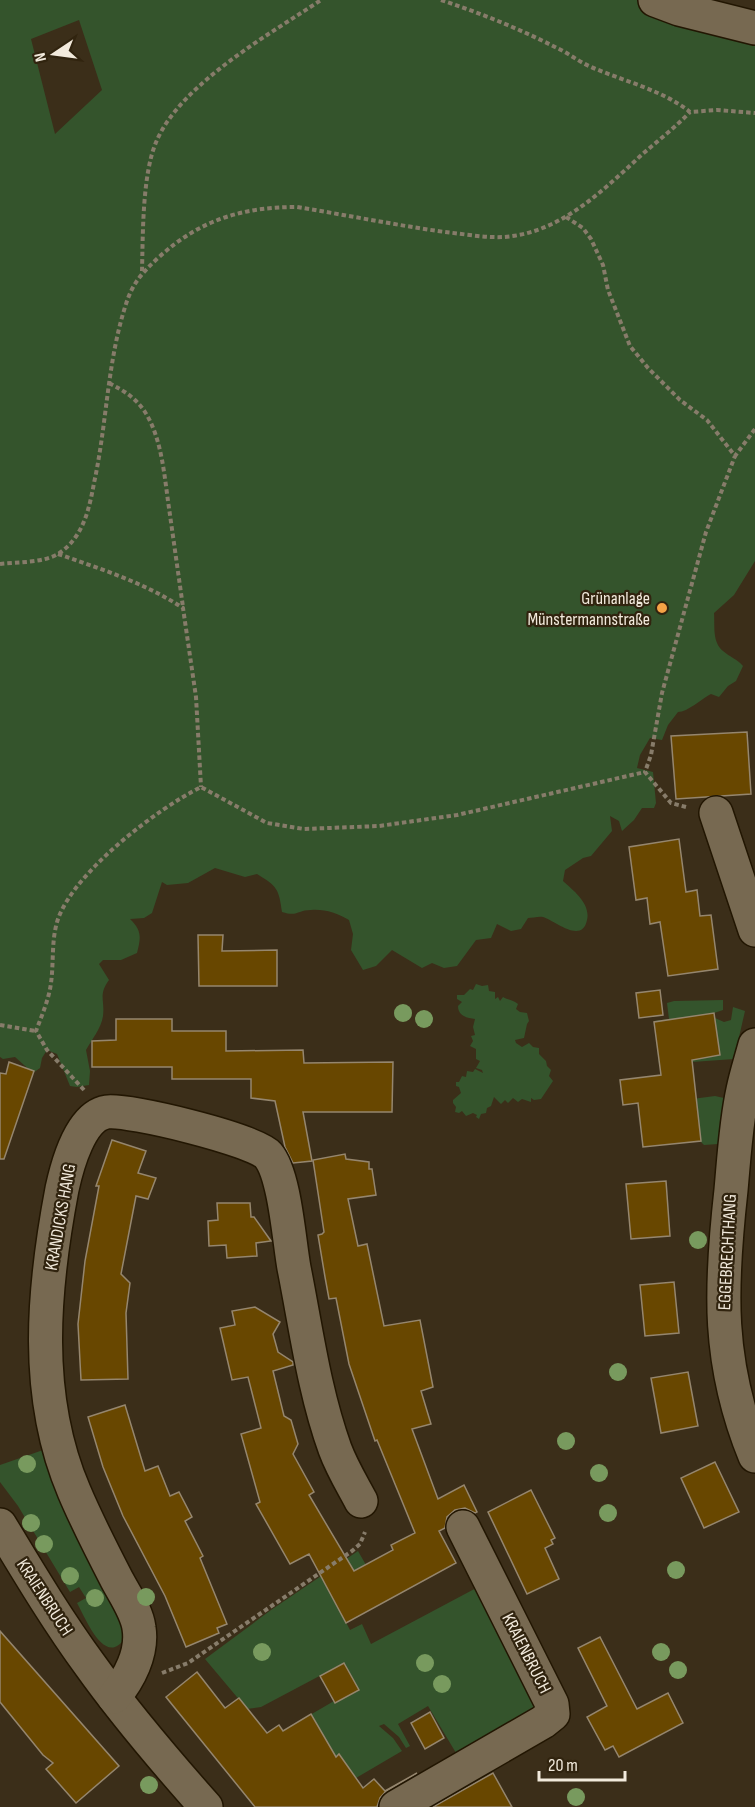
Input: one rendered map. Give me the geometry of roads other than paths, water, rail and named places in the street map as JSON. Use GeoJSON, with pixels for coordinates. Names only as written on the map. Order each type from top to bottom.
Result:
{"type":"FeatureCollection","features":[{"type":"Feature","properties":{"kind":"street"},"geometry":{"type":"LineString","coordinates":[[655,0],[679,9],[755,28]]}},
{"type":"Feature","properties":{"kind":"street"},"geometry":{"type":"LineString","coordinates":[[716,813],[755,930]]}},
{"type":"Feature","properties":{"kind":"street","name":"EGGEBRECHTHANG"},"geometry":{"type":"LineString","coordinates":[[755,1045],[742,1092],[731,1181],[723,1280],[728,1363],[739,1414],[755,1456]]}},
{"type":"Feature","properties":{"kind":"street","name":"KRANDICKS HANG"},"geometry":{"type":"LineString","coordinates":[[122,1686],[138,1652],[139,1628],[67,1472],[52,1421],[45,1354],[45,1308],[55,1225],[68,1162],[87,1124],[96,1116],[106,1112],[129,1114],[257,1147],[269,1156],[280,1187],[324,1414],[340,1461],[361,1501]]}},
{"type":"Feature","properties":{"kind":"street","name":"KRAIENBRUCH"},"geometry":{"type":"LineString","coordinates":[[0,1525],[55,1614],[122,1686],[206,1807]]}},
{"type":"Feature","properties":{"kind":"street","name":"KRAIENBRUCH"},"geometry":{"type":"LineString","coordinates":[[396,1807],[553,1714],[552,1704],[463,1527]]}},
{"type":"Feature","properties":{"kind":"place","name":"Grünanlage Münstermannstraße"},"geometry":{"type":"Point","coordinates":[662,608]}}]}
